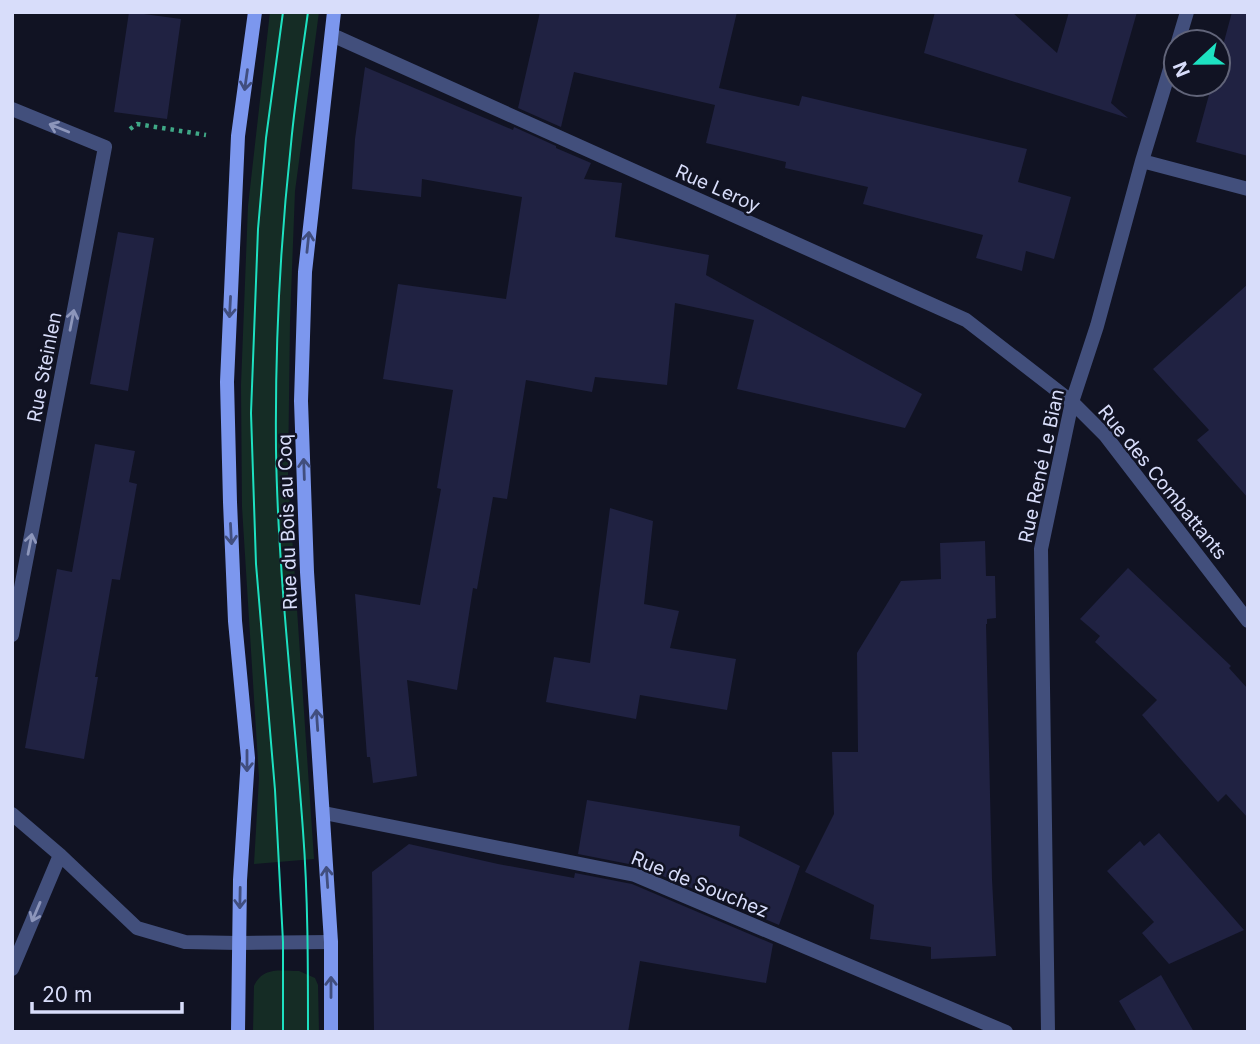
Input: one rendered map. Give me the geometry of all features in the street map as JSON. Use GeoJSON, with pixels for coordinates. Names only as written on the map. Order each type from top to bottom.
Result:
{"type":"FeatureCollection","features":[{"type":"Feature","properties":{"kind":"main road"},"geometry":{"type":"LineString","coordinates":[[238,1032],[240,880],[248,758],[235,621],[227,382],[238,136],[255,12]]}},
{"type":"Feature","properties":{"kind":"main road","name":"Rue du Bois au Coq"},"geometry":{"type":"LineString","coordinates":[[331,1032],[331,942],[309,595],[301,401],[305,272],[334,12]]}},
{"type":"Feature","properties":{"kind":"street","name":"Rue Leroy"},"geometry":{"type":"LineString","coordinates":[[332,35],[966,320],[1072,402]]}},
{"type":"Feature","properties":{"kind":"street","name":"Rue René Le Bian"},"geometry":{"type":"LineString","coordinates":[[1048,1032],[1041,549],[1072,402],[1097,326],[1162,95]]}},
{"type":"Feature","properties":{"kind":"street"},"geometry":{"type":"LineString","coordinates":[[12,109],[105,147]]}},
{"type":"Feature","properties":{"kind":"street","name":"Rue Steinlen"},"geometry":{"type":"LineString","coordinates":[[12,635],[105,147]]}},
{"type":"Feature","properties":{"kind":"street"},"geometry":{"type":"LineString","coordinates":[[1142,161],[1248,189]]}},
{"type":"Feature","properties":{"kind":"street","name":"Rue des Combattants"},"geometry":{"type":"LineString","coordinates":[[1072,402],[1105,435],[1248,621]]}},
{"type":"Feature","properties":{"kind":"street","name":"Rue de Souchez"},"geometry":{"type":"LineString","coordinates":[[324,813],[635,875],[1006,1032]]}},
{"type":"Feature","properties":{"kind":"street"},"geometry":{"type":"LineString","coordinates":[[12,814],[137,928],[185,942],[331,942]]}},
{"type":"Feature","properties":{"kind":"street"},"geometry":{"type":"LineString","coordinates":[[12,969],[60,855]]}},
{"type":"Feature","properties":{"kind":"path"},"geometry":{"type":"LineString","coordinates":[[105,147],[137,124],[208,135],[238,136]]}},
{"type":"Feature","properties":{"kind":"green space"},"geometry":{"type":"Polygon","coordinates":[[[270,12],[319,12],[295,191],[288,477],[314,859],[254,864],[259,778],[242,507],[241,385],[248,206],[270,12]]]}},
{"type":"Feature","properties":{"kind":"green space"},"geometry":{"type":"Polygon","coordinates":[[[299,971],[315,978],[318,985],[319,1032],[253,1032],[254,986],[258,980],[267,972],[299,971]]]}},
{"type":"Feature","properties":{"kind":"building"},"geometry":{"type":"Polygon","coordinates":[[[129,12],[181,19],[167,119],[114,112],[129,12]]]}},
{"type":"Feature","properties":{"kind":"building"},"geometry":{"type":"Polygon","coordinates":[[[540,12],[737,12],[719,88],[799,106],[802,96],[1027,149],[1018,182],[1071,197],[1054,259],[1026,251],[1022,271],[976,258],[983,235],[863,204],[868,187],[785,168],[786,162],[706,143],[715,105],[574,72],[561,127],[518,108],[540,12]]]}},
{"type":"Feature","properties":{"kind":"building"},"geometry":{"type":"Polygon","coordinates":[[[935,12],[1012,12],[1057,53],[1069,12],[1137,12],[1111,103],[1128,118],[924,53],[935,12]]]}},
{"type":"Feature","properties":{"kind":"building"},"geometry":{"type":"Polygon","coordinates":[[[1232,12],[1248,12],[1248,156],[1196,142],[1208,98],[1232,98],[1232,28],[1228,28],[1232,12]]]}},
{"type":"Feature","properties":{"kind":"building"},"geometry":{"type":"Polygon","coordinates":[[[365,67],[513,130],[514,127],[591,163],[584,179],[622,183],[615,237],[709,255],[706,275],[922,394],[905,428],[737,389],[754,320],[675,303],[667,385],[595,377],[592,392],[526,380],[507,499],[493,497],[477,589],[473,588],[457,690],[407,680],[417,776],[373,783],[370,757],[367,757],[355,594],[420,605],[441,489],[437,488],[453,390],[383,379],[398,284],[506,299],[522,197],[422,179],[421,197],[352,189],[355,139],[365,67]]]}},
{"type":"Feature","properties":{"kind":"building"},"geometry":{"type":"Polygon","coordinates":[[[118,232],[154,238],[128,391],[90,384],[118,232]]]}},
{"type":"Feature","properties":{"kind":"building"},"geometry":{"type":"Polygon","coordinates":[[[1248,284],[1248,498],[1197,440],[1209,430],[1153,369],[1248,284]]]}},
{"type":"Feature","properties":{"kind":"building"},"geometry":{"type":"Polygon","coordinates":[[[95,444],[135,451],[129,482],[137,484],[120,580],[112,579],[84,759],[25,748],[57,569],[72,572],[95,444]]]}},
{"type":"Feature","properties":{"kind":"building"},"geometry":{"type":"Polygon","coordinates":[[[610,508],[653,521],[644,604],[679,611],[670,648],[736,659],[727,710],[640,695],[636,719],[546,702],[554,657],[590,663],[610,508]]]}},
{"type":"Feature","properties":{"kind":"building"},"geometry":{"type":"Polygon","coordinates":[[[985,541],[986,576],[995,576],[996,618],[987,619],[986,624],[996,956],[931,959],[931,947],[870,939],[874,905],[805,872],[834,814],[832,752],[858,752],[857,653],[901,581],[941,579],[940,543],[985,541]]]}},
{"type":"Feature","properties":{"kind":"building"},"geometry":{"type":"Polygon","coordinates":[[[1128,568],[1231,666],[1229,668],[1248,689],[1248,818],[1226,794],[1218,802],[1142,715],[1157,700],[1095,642],[1100,636],[1080,619],[1128,568]]]}},
{"type":"Feature","properties":{"kind":"building"},"geometry":{"type":"Polygon","coordinates":[[[587,800],[740,826],[739,836],[800,866],[779,925],[639,866],[578,854],[587,800]]]}},
{"type":"Feature","properties":{"kind":"building"},"geometry":{"type":"Polygon","coordinates":[[[1159,833],[1244,930],[1169,964],[1142,933],[1154,922],[1107,871],[1140,841],[1144,846],[1159,833]]]}},
{"type":"Feature","properties":{"kind":"building"},"geometry":{"type":"Polygon","coordinates":[[[409,844],[574,878],[575,873],[632,884],[773,944],[766,983],[640,961],[628,1032],[374,1032],[372,872],[409,844]]]}},
{"type":"Feature","properties":{"kind":"building"},"geometry":{"type":"Polygon","coordinates":[[[1161,975],[1194,1032],[1137,1032],[1119,1001],[1161,975]]]}},
{"type":"Feature","properties":{"kind":"tram line"},"geometry":{"type":"LineString","coordinates":[[283,12],[266,138],[258,229],[251,413],[256,564],[275,790],[283,942],[283,1032]]}},
{"type":"Feature","properties":{"kind":"tram line"},"geometry":{"type":"LineString","coordinates":[[308,12],[294,111],[284,220],[277,335],[276,412],[277,498],[283,593],[305,856],[308,1032]]}}]}
